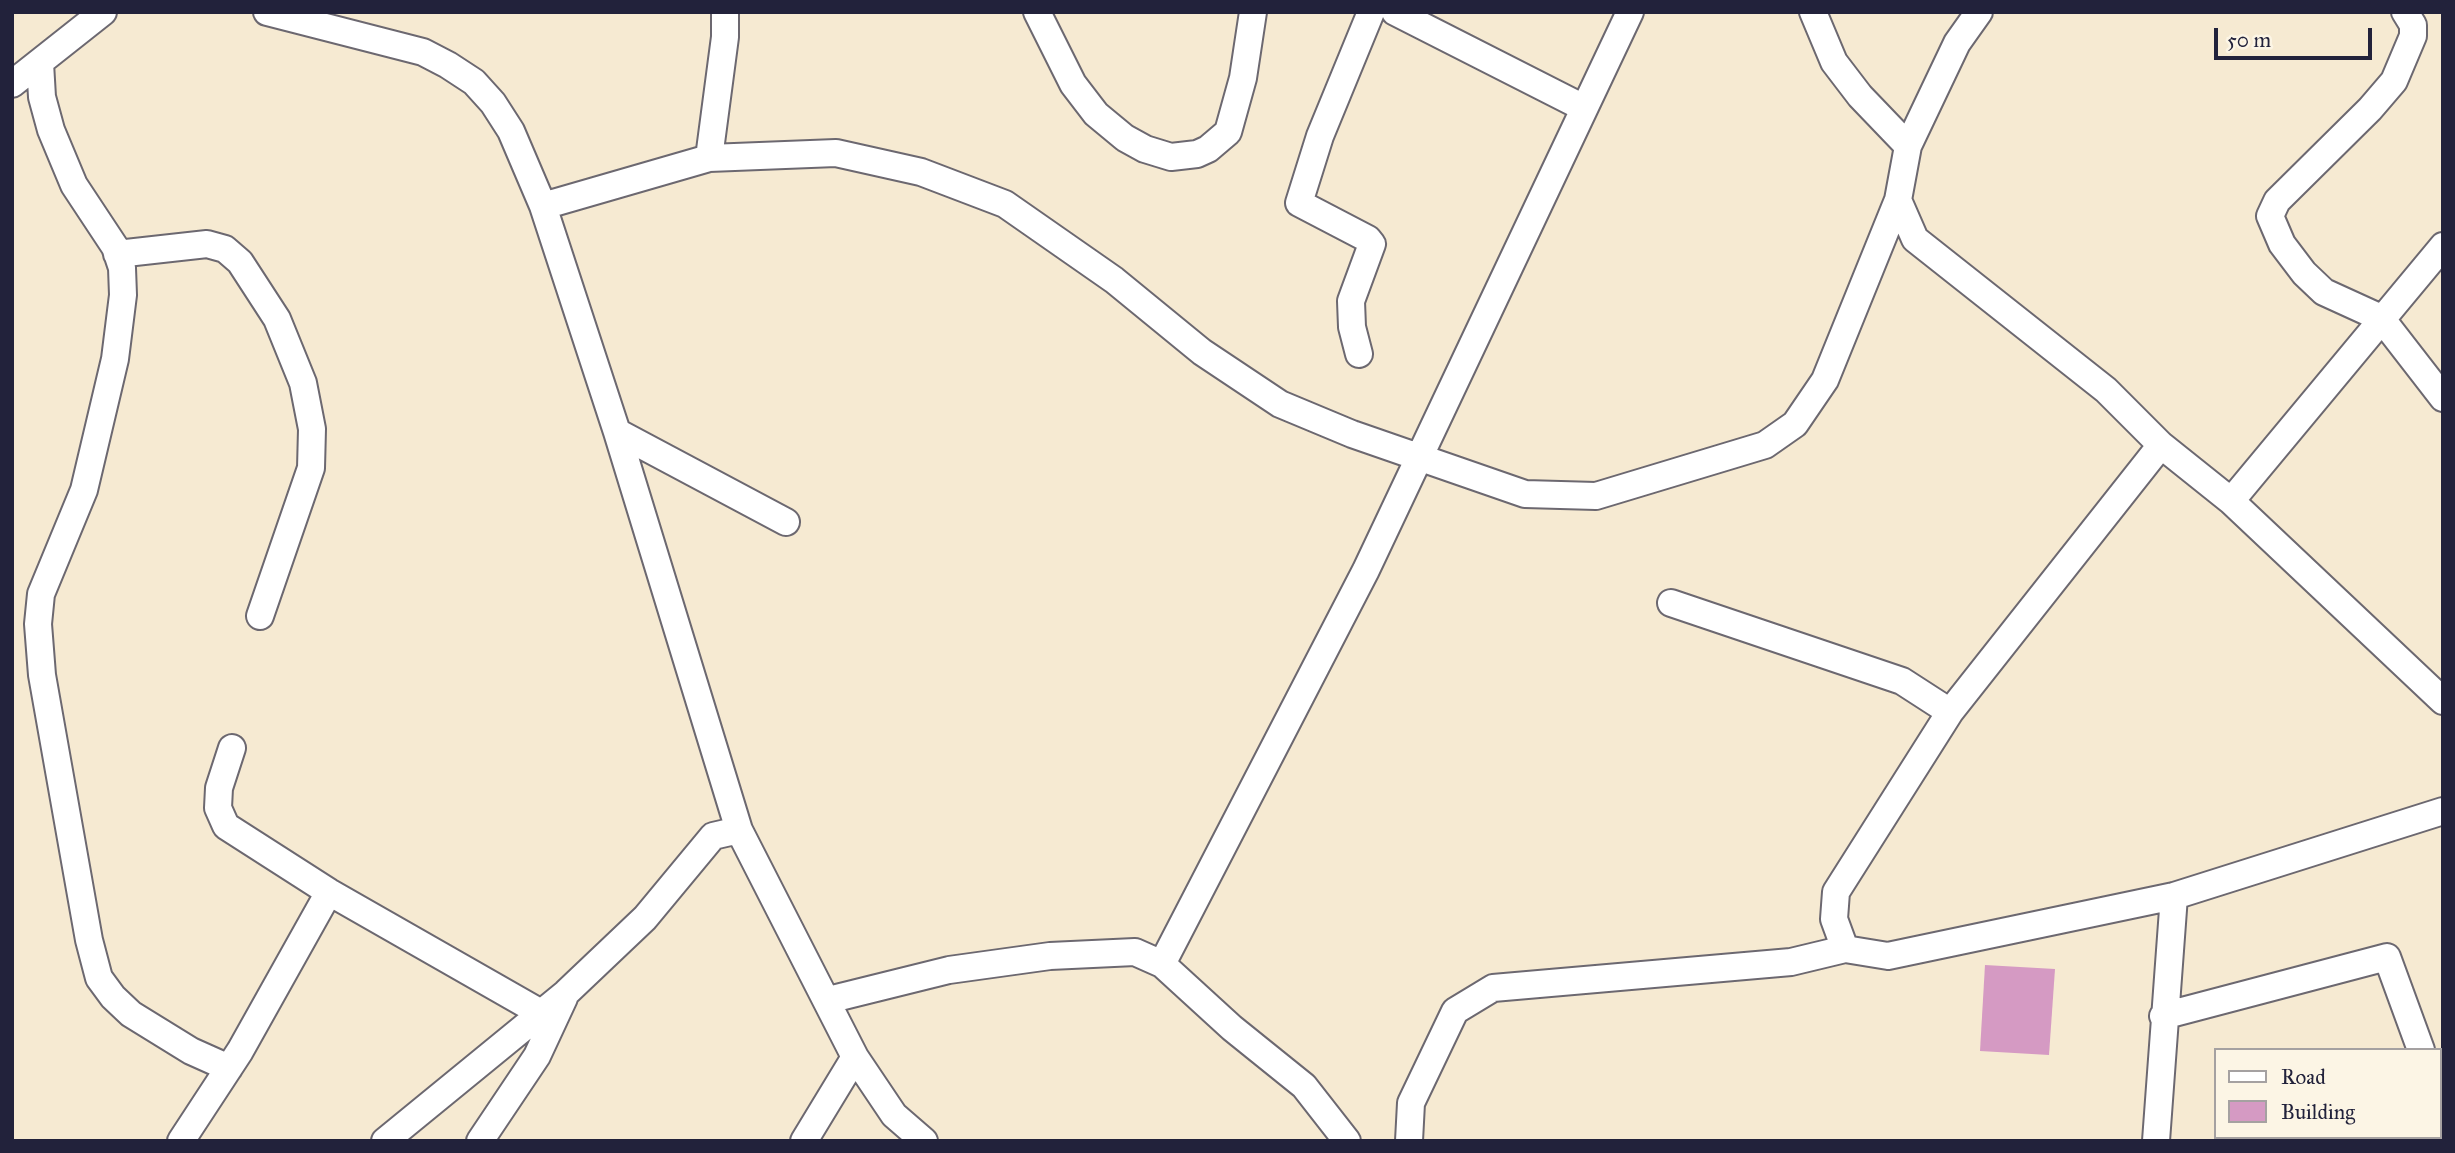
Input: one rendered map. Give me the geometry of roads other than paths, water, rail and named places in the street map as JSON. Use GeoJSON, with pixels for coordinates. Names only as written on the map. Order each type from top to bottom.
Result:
{"type":"FeatureCollection","features":[{"type":"Feature","properties":{"kind":"street"},"geometry":{"type":"LineString","coordinates":[[12,84],[103,12]]}},
{"type":"Feature","properties":{"kind":"street"},"geometry":{"type":"LineString","coordinates":[[267,12],[423,52],[474,82],[493,103],[511,131],[543,206],[617,432],[739,830],[855,1057],[894,1115],[924,1141]]}},
{"type":"Feature","properties":{"kind":"street"},"geometry":{"type":"LineString","coordinates":[[709,159],[720,82],[725,12]]}},
{"type":"Feature","properties":{"kind":"street"},"geometry":{"type":"LineString","coordinates":[[1037,12],[1073,84],[1097,114],[1125,138],[1145,149],[1171,157],[1197,154],[1228,132],[1244,78],[1253,12]]}},
{"type":"Feature","properties":{"kind":"street"},"geometry":{"type":"LineString","coordinates":[[1359,354],[1352,327],[1351,301],[1372,244],[1368,239],[1299,203],[1320,136],[1370,12]]}},
{"type":"Feature","properties":{"kind":"street"},"geometry":{"type":"LineString","coordinates":[[1395,12],[1584,108]]}},
{"type":"Feature","properties":{"kind":"street"},"geometry":{"type":"LineString","coordinates":[[1162,964],[1366,570],[1630,12]]}},
{"type":"Feature","properties":{"kind":"street"},"geometry":{"type":"LineString","coordinates":[[1813,12],[1834,62],[1860,96],[1908,146]]}},
{"type":"Feature","properties":{"kind":"street"},"geometry":{"type":"LineString","coordinates":[[543,206],[709,159],[836,153],[921,172],[1005,204],[1114,280],[1202,352],[1280,404],[1352,434],[1525,494],[1596,496],[1765,445],[1795,424],[1825,380],[1898,200],[1908,146],[1957,43],[1979,12]]}},
{"type":"Feature","properties":{"kind":"street"},"geometry":{"type":"LineString","coordinates":[[2405,12],[2413,24],[2413,36],[2393,80],[2370,109],[2277,201],[2270,216],[2288,254],[2324,292],[2381,318],[2443,398]]}},
{"type":"Feature","properties":{"kind":"street"},"geometry":{"type":"LineString","coordinates":[[40,63],[42,97],[51,130],[74,185],[117,254],[122,268],[115,359],[84,490],[41,594],[38,624],[42,675],[87,929],[99,978],[113,997],[131,1014],[191,1051],[229,1068]]}},
{"type":"Feature","properties":{"kind":"street"},"geometry":{"type":"LineString","coordinates":[[1898,200],[1915,239],[2106,390],[2161,445],[2231,501],[2443,701]]}},
{"type":"Feature","properties":{"kind":"street"},"geometry":{"type":"LineString","coordinates":[[117,254],[207,244],[225,249],[240,262],[277,319],[303,383],[312,429],[312,468],[260,616]]}},
{"type":"Feature","properties":{"kind":"street"},"geometry":{"type":"LineString","coordinates":[[2231,501],[2443,246]]}},
{"type":"Feature","properties":{"kind":"street"},"geometry":{"type":"LineString","coordinates":[[617,432],[786,522]]}},
{"type":"Feature","properties":{"kind":"street"},"geometry":{"type":"LineString","coordinates":[[1845,949],[1835,919],[1836,892],[1950,712],[2161,445]]}},
{"type":"Feature","properties":{"kind":"street"},"geometry":{"type":"LineString","coordinates":[[1671,603],[1902,681],[1950,712]]}},
{"type":"Feature","properties":{"kind":"street"},"geometry":{"type":"LineString","coordinates":[[232,748],[219,788],[218,808],[226,826],[329,892],[541,1013]]}},
{"type":"Feature","properties":{"kind":"street"},"geometry":{"type":"LineString","coordinates":[[1409,1141],[1411,1103],[1455,1011],[1493,988],[1791,962],[1845,949],[1888,956],[2174,896],[2443,811]]}},
{"type":"Feature","properties":{"kind":"street"},"geometry":{"type":"LineString","coordinates":[[385,1141],[566,993],[645,918],[713,836],[739,830]]}},
{"type":"Feature","properties":{"kind":"street"},"geometry":{"type":"LineString","coordinates":[[181,1141],[229,1068],[329,892]]}},
{"type":"Feature","properties":{"kind":"street"},"geometry":{"type":"LineString","coordinates":[[2156,1141],[2163,1016],[2174,896]]}},
{"type":"Feature","properties":{"kind":"street"},"geometry":{"type":"LineString","coordinates":[[828,1000],[949,970],[1050,956],[1135,952],[1162,964],[1232,1028],[1304,1087],[1347,1141]]}},
{"type":"Feature","properties":{"kind":"street"},"geometry":{"type":"LineString","coordinates":[[2163,1016],[2387,957],[2420,1048]]}},
{"type":"Feature","properties":{"kind":"street"},"geometry":{"type":"LineString","coordinates":[[480,1141],[537,1056],[566,993]]}},
{"type":"Feature","properties":{"kind":"street"},"geometry":{"type":"LineString","coordinates":[[804,1141],[855,1057]]}}]}
